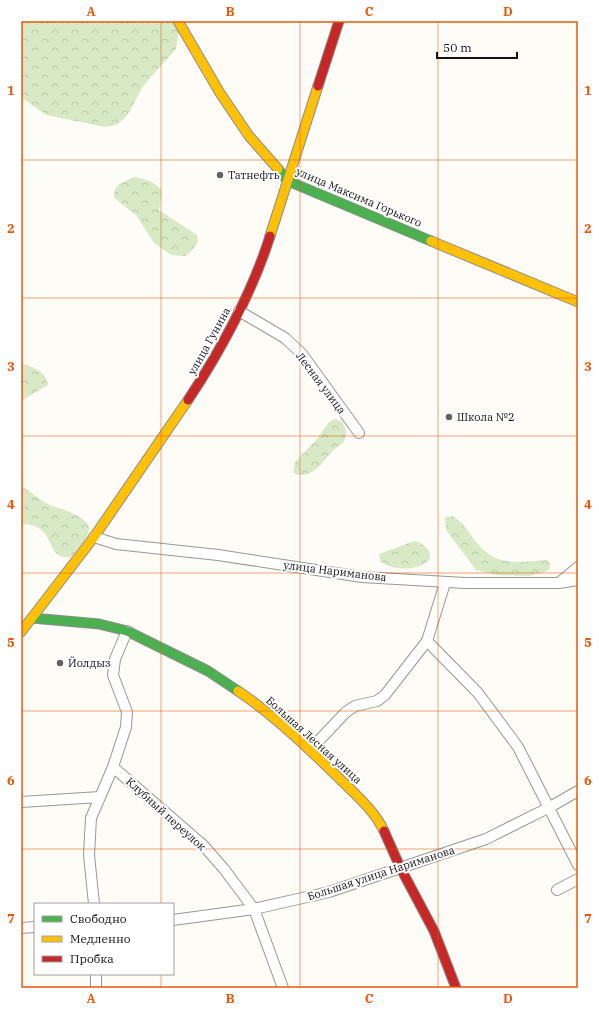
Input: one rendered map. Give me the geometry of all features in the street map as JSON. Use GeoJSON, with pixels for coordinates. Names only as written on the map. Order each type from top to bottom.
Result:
{"type":"FeatureCollection","features":[{"type":"Feature","properties":{"kind":"street","name":"улица Максима Горького"},"geometry":{"type":"LineString","coordinates":[[178,21],[220,93],[249,136],[288,181],[578,302]]}},
{"type":"Feature","properties":{"kind":"street","name":"улица Гунина"},"geometry":{"type":"LineString","coordinates":[[21,632],[94,537],[192,395],[218,352],[239,312],[268,244],[339,21]]}},
{"type":"Feature","properties":{"kind":"street","name":"Лесная улица"},"geometry":{"type":"LineString","coordinates":[[239,312],[285,338],[296,349],[359,433]]}},
{"type":"Feature","properties":{"kind":"street","name":"улица Нариманова"},"geometry":{"type":"LineString","coordinates":[[94,537],[116,544],[218,554],[362,577],[445,582],[559,583],[578,580]]}},
{"type":"Feature","properties":{"kind":"street"},"geometry":{"type":"LineString","coordinates":[[559,583],[578,567]]}},
{"type":"Feature","properties":{"kind":"street"},"geometry":{"type":"LineString","coordinates":[[310,750],[346,712],[355,706],[377,701],[385,695],[427,641],[445,582]]}},
{"type":"Feature","properties":{"kind":"street","name":"Большая Лесная улица"},"geometry":{"type":"LineString","coordinates":[[32,618],[99,624],[127,631],[208,671],[263,708],[310,750],[362,801],[383,828],[400,867],[434,931],[456,988]]}},
{"type":"Feature","properties":{"kind":"street"},"geometry":{"type":"LineString","coordinates":[[94,903],[89,855],[91,818],[113,767],[126,727],[127,712],[113,675],[115,659],[127,631]]}},
{"type":"Feature","properties":{"kind":"street"},"geometry":{"type":"LineString","coordinates":[[427,641],[478,693],[518,747],[578,865]]}},
{"type":"Feature","properties":{"kind":"street","name":"Клубный переулок"},"geometry":{"type":"LineString","coordinates":[[113,767],[202,844],[254,909],[283,988]]}},
{"type":"Feature","properties":{"kind":"street","name":"Большая улица Нариманова"},"geometry":{"type":"LineString","coordinates":[[174,920],[254,909],[329,892],[486,838],[550,808],[578,791]]}},
{"type":"Feature","properties":{"kind":"street"},"geometry":{"type":"LineString","coordinates":[[21,802],[100,797]]}},
{"type":"Feature","properties":{"kind":"street"},"geometry":{"type":"LineString","coordinates":[[557,890],[578,879]]}},
{"type":"Feature","properties":{"kind":"street"},"geometry":{"type":"LineString","coordinates":[[21,928],[34,927]]}},
{"type":"Feature","properties":{"kind":"street"},"geometry":{"type":"LineString","coordinates":[[96,975],[96,988]]}},
{"type":"Feature","properties":{"kind":"green space"},"geometry":{"type":"Polygon","coordinates":[[[21,21],[173,21],[179,31],[176,49],[143,86],[130,111],[124,119],[116,125],[105,127],[46,115],[21,97],[21,21]]]}},
{"type":"Feature","properties":{"kind":"green space"},"geometry":{"type":"Polygon","coordinates":[[[134,177],[150,181],[156,185],[162,191],[159,210],[197,235],[198,242],[190,253],[185,256],[171,255],[154,243],[136,215],[114,198],[114,193],[117,187],[123,182],[134,177]]]}},
{"type":"Feature","properties":{"kind":"green space"},"geometry":{"type":"Polygon","coordinates":[[[21,363],[42,373],[47,380],[48,385],[21,401],[21,363]]]}},
{"type":"Feature","properties":{"kind":"green space"},"geometry":{"type":"Polygon","coordinates":[[[335,419],[341,422],[345,427],[346,434],[343,442],[319,467],[310,473],[297,475],[293,472],[295,462],[317,439],[329,422],[335,419]]]}},
{"type":"Feature","properties":{"kind":"green space"},"geometry":{"type":"Polygon","coordinates":[[[21,486],[46,503],[79,517],[87,524],[89,532],[71,557],[62,557],[57,554],[46,535],[41,530],[33,526],[21,524],[21,486]]]}},
{"type":"Feature","properties":{"kind":"green space"},"geometry":{"type":"Polygon","coordinates":[[[452,516],[461,522],[481,548],[497,559],[515,562],[547,560],[551,564],[548,571],[529,576],[496,575],[476,570],[446,530],[445,517],[452,516]]]}},
{"type":"Feature","properties":{"kind":"green space"},"geometry":{"type":"Polygon","coordinates":[[[414,541],[425,546],[430,553],[429,559],[424,564],[417,567],[398,568],[388,566],[380,561],[379,554],[414,541]]]}},
{"type":"Feature","properties":{"kind":"traffic: fast"},"geometry":{"type":"LineString","coordinates":[[278,169],[288,181],[431,241]]}},
{"type":"Feature","properties":{"kind":"traffic: fast"},"geometry":{"type":"LineString","coordinates":[[32,618],[99,624],[127,631],[208,671],[238,691]]}},
{"type":"Feature","properties":{"kind":"traffic: slow"},"geometry":{"type":"LineString","coordinates":[[178,21],[220,93],[249,136],[278,169]]}},
{"type":"Feature","properties":{"kind":"traffic: slow"},"geometry":{"type":"LineString","coordinates":[[270,236],[318,86]]}},
{"type":"Feature","properties":{"kind":"traffic: slow"},"geometry":{"type":"LineString","coordinates":[[431,241],[578,302]]}},
{"type":"Feature","properties":{"kind":"traffic: slow"},"geometry":{"type":"LineString","coordinates":[[21,632],[94,537],[188,400]]}},
{"type":"Feature","properties":{"kind":"traffic: slow"},"geometry":{"type":"LineString","coordinates":[[238,691],[278,722],[328,767],[370,810],[384,831]]}},
{"type":"Feature","properties":{"kind":"traffic: jam"},"geometry":{"type":"LineString","coordinates":[[318,86],[339,21]]}},
{"type":"Feature","properties":{"kind":"traffic: jam"},"geometry":{"type":"LineString","coordinates":[[188,400],[224,342],[235,321],[255,278],[270,236]]}},
{"type":"Feature","properties":{"kind":"traffic: jam"},"geometry":{"type":"LineString","coordinates":[[384,831],[400,867],[434,931],[456,988]]}},
{"type":"Feature","properties":{"kind":"place","name":"Татнефть"},"geometry":{"type":"Point","coordinates":[220,175]}},
{"type":"Feature","properties":{"kind":"place","name":"Школа №2"},"geometry":{"type":"Point","coordinates":[449,417]}},
{"type":"Feature","properties":{"kind":"place","name":"Йолдыз"},"geometry":{"type":"Point","coordinates":[60,663]}}]}
